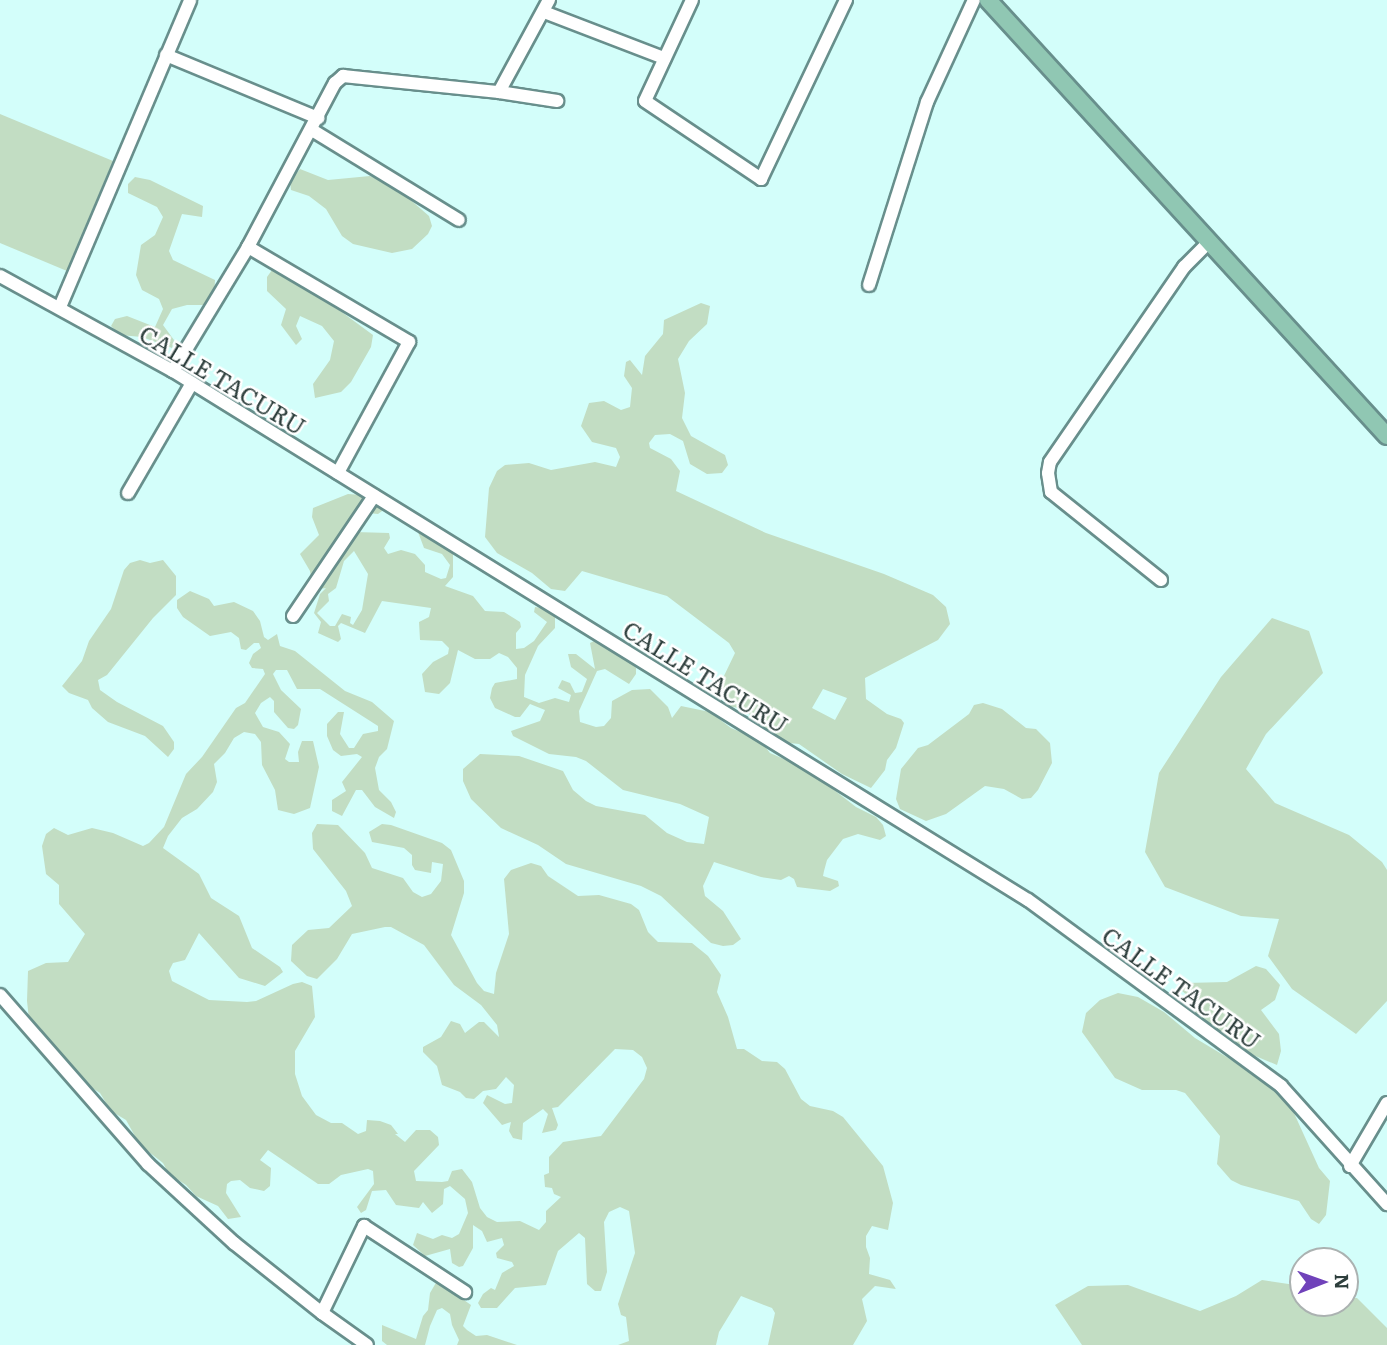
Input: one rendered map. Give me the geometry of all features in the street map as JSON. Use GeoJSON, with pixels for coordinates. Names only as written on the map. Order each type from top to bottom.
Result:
{"type":"FeatureCollection","features":[{"type":"Feature","properties":{"kind":"main road"},"geometry":{"type":"LineString","coordinates":[[988,0],[1387,436]]}},
{"type":"Feature","properties":{"kind":"street"},"geometry":{"type":"LineString","coordinates":[[60,307],[190,0]]}},
{"type":"Feature","properties":{"kind":"street"},"geometry":{"type":"LineString","coordinates":[[692,0],[645,101],[761,179],[846,0]]}},
{"type":"Feature","properties":{"kind":"street"},"geometry":{"type":"LineString","coordinates":[[869,285],[927,103],[974,0]]}},
{"type":"Feature","properties":{"kind":"street"},"geometry":{"type":"LineString","coordinates":[[499,92],[546,6],[664,58]]}},
{"type":"Feature","properties":{"kind":"street"},"geometry":{"type":"LineString","coordinates":[[166,55],[315,124],[459,220]]}},
{"type":"Feature","properties":{"kind":"street"},"geometry":{"type":"LineString","coordinates":[[173,371],[248,247],[335,83],[343,76],[499,92],[557,101]]}},
{"type":"Feature","properties":{"kind":"street"},"geometry":{"type":"LineString","coordinates":[[1161,580],[1051,492],[1048,473],[1050,462],[1184,267],[1210,241]]}},
{"type":"Feature","properties":{"kind":"street"},"geometry":{"type":"LineString","coordinates":[[248,247],[409,342],[338,473]]}},
{"type":"Feature","properties":{"kind":"street","name":"CALLE TACURU"},"geometry":{"type":"LineString","coordinates":[[0,276],[173,371],[1028,900],[1281,1086],[1350,1166],[1387,1203]]}},
{"type":"Feature","properties":{"kind":"street"},"geometry":{"type":"LineString","coordinates":[[128,493],[192,383]]}},
{"type":"Feature","properties":{"kind":"street"},"geometry":{"type":"LineString","coordinates":[[293,616],[374,496]]}},
{"type":"Feature","properties":{"kind":"street"},"geometry":{"type":"LineString","coordinates":[[0,995],[148,1164],[234,1242],[365,1344]]}},
{"type":"Feature","properties":{"kind":"street"},"geometry":{"type":"LineString","coordinates":[[1350,1166],[1387,1103]]}},
{"type":"Feature","properties":{"kind":"street"},"geometry":{"type":"LineString","coordinates":[[322,1313],[364,1226],[465,1292]]}},
{"type":"Feature","properties":{"kind":"green space"},"geometry":{"type":"Polygon","coordinates":[[[0,114],[113,161],[67,271],[0,243],[0,114]]]}},
{"type":"Feature","properties":{"kind":"green space"},"geometry":{"type":"Polygon","coordinates":[[[300,169],[328,180],[370,176],[406,196],[429,216],[432,226],[428,234],[412,249],[392,253],[353,244],[342,236],[326,209],[309,196],[291,190],[290,181],[300,169]]]}},
{"type":"Feature","properties":{"kind":"green space"},"geometry":{"type":"Polygon","coordinates":[[[135,177],[150,180],[203,206],[202,217],[182,214],[169,251],[173,260],[215,280],[214,299],[206,305],[187,305],[172,309],[163,325],[174,340],[172,348],[142,337],[120,335],[111,326],[115,319],[127,316],[155,327],[163,309],[159,299],[142,290],[136,275],[141,245],[155,235],[163,217],[157,207],[128,193],[128,184],[135,177]]]}},
{"type":"Feature","properties":{"kind":"green space"},"geometry":{"type":"Polygon","coordinates":[[[272,270],[279,271],[324,299],[373,335],[371,347],[351,382],[341,392],[315,398],[313,384],[330,360],[334,341],[322,326],[300,316],[296,326],[302,339],[296,345],[281,325],[286,309],[267,291],[267,277],[272,270]]]}},
{"type":"Feature","properties":{"kind":"green space"},"geometry":{"type":"Polygon","coordinates":[[[701,303],[710,306],[707,324],[689,341],[678,359],[685,393],[682,418],[691,436],[725,455],[728,465],[722,473],[707,474],[690,464],[683,441],[670,434],[655,435],[649,443],[650,448],[671,459],[680,471],[676,491],[766,533],[884,574],[933,595],[946,607],[950,624],[938,640],[865,678],[866,699],[904,723],[885,770],[871,788],[842,774],[799,744],[789,743],[764,729],[744,709],[727,706],[722,697],[722,680],[735,653],[729,643],[667,596],[582,571],[565,591],[551,589],[532,573],[497,553],[485,537],[489,488],[497,471],[505,465],[529,463],[551,470],[595,462],[616,467],[620,457],[616,448],[592,442],[581,426],[589,403],[604,401],[621,410],[630,407],[632,388],[624,376],[626,362],[630,360],[642,375],[645,356],[663,334],[664,320],[701,303]],[[823,689],[812,708],[835,720],[847,698],[823,689]]]}},
{"type":"Feature","properties":{"kind":"green space"},"geometry":{"type":"Polygon","coordinates":[[[348,494],[362,495],[365,499],[379,501],[386,508],[378,514],[368,513],[355,532],[389,533],[390,538],[384,548],[388,554],[401,550],[415,554],[425,565],[425,572],[441,579],[446,578],[450,565],[442,554],[424,548],[418,532],[425,532],[453,551],[453,577],[445,586],[473,596],[485,611],[504,612],[520,622],[521,627],[516,633],[516,649],[524,648],[534,641],[547,622],[534,612],[535,607],[549,609],[555,614],[555,628],[538,646],[525,675],[524,697],[539,703],[555,698],[569,702],[571,695],[558,688],[562,680],[570,683],[575,693],[582,692],[587,679],[571,667],[568,654],[576,654],[595,669],[590,643],[596,640],[607,649],[628,659],[636,668],[636,674],[629,684],[605,669],[597,671],[579,711],[580,722],[596,727],[604,726],[611,718],[612,701],[632,690],[650,689],[668,707],[672,718],[681,706],[710,712],[731,728],[760,740],[770,753],[807,769],[856,807],[876,817],[883,825],[886,836],[880,840],[858,834],[843,839],[827,860],[824,871],[823,876],[838,881],[839,886],[830,891],[797,887],[794,879],[789,876],[781,880],[761,877],[714,862],[703,886],[705,896],[723,911],[741,939],[733,945],[723,946],[711,943],[661,896],[641,886],[566,864],[538,845],[501,828],[471,799],[463,781],[463,769],[480,754],[519,756],[563,771],[573,790],[586,801],[596,806],[645,815],[667,833],[687,842],[704,844],[709,817],[680,804],[623,790],[586,761],[549,754],[513,736],[511,731],[540,721],[545,710],[530,704],[520,717],[515,717],[495,708],[490,698],[495,683],[517,679],[517,668],[508,657],[499,653],[490,659],[475,659],[458,650],[450,683],[439,694],[425,692],[422,674],[433,662],[448,654],[449,648],[442,641],[420,640],[419,622],[429,617],[431,608],[382,601],[365,633],[341,623],[338,626],[341,639],[338,642],[318,633],[321,622],[314,613],[320,594],[326,588],[313,590],[310,571],[300,554],[319,535],[312,517],[313,508],[348,494]],[[354,551],[344,561],[336,588],[328,594],[329,601],[317,613],[330,626],[335,626],[342,614],[351,617],[350,623],[353,625],[362,610],[368,574],[354,551]]]}},
{"type":"Feature","properties":{"kind":"green space"},"geometry":{"type":"Polygon","coordinates":[[[140,560],[150,563],[163,560],[176,576],[176,595],[153,618],[107,675],[98,680],[100,690],[163,726],[174,742],[174,749],[168,757],[145,736],[108,722],[92,708],[88,700],[69,693],[62,686],[82,661],[89,641],[111,609],[124,570],[130,563],[140,560]]]}},
{"type":"Feature","properties":{"kind":"green space"},"geometry":{"type":"Polygon","coordinates":[[[190,591],[209,599],[214,606],[234,602],[253,611],[260,621],[264,637],[268,640],[277,634],[280,646],[295,651],[345,691],[372,702],[394,721],[387,749],[379,757],[375,768],[379,790],[391,802],[396,812],[394,818],[375,807],[362,790],[356,790],[342,816],[332,811],[332,800],[346,791],[342,782],[362,757],[357,754],[341,756],[333,750],[327,736],[327,724],[338,712],[344,712],[340,734],[349,748],[354,748],[363,734],[378,731],[378,726],[320,689],[297,689],[287,670],[276,670],[273,674],[281,690],[301,709],[298,725],[294,729],[288,728],[274,712],[274,701],[270,697],[261,703],[255,713],[263,727],[279,732],[290,744],[285,759],[289,762],[299,762],[298,752],[302,741],[313,741],[319,767],[310,808],[294,814],[278,810],[275,790],[262,765],[261,742],[255,734],[244,732],[234,738],[214,764],[217,782],[213,792],[197,809],[182,818],[168,836],[163,848],[199,874],[211,898],[239,916],[252,948],[280,967],[283,972],[265,986],[239,978],[199,933],[185,960],[173,963],[169,971],[172,981],[209,1000],[247,1002],[256,1001],[293,984],[302,982],[312,986],[315,1017],[295,1051],[295,1074],[302,1096],[316,1115],[331,1123],[342,1123],[358,1134],[366,1131],[367,1120],[380,1121],[391,1125],[398,1134],[395,1134],[405,1142],[416,1130],[430,1130],[438,1137],[439,1145],[414,1171],[416,1181],[448,1181],[452,1171],[462,1169],[472,1182],[480,1208],[487,1217],[497,1222],[520,1221],[539,1230],[546,1222],[546,1211],[561,1197],[554,1194],[552,1188],[545,1187],[544,1175],[549,1173],[549,1157],[563,1142],[601,1136],[644,1079],[647,1068],[642,1057],[633,1050],[615,1049],[558,1107],[552,1108],[558,1125],[556,1130],[542,1133],[548,1114],[543,1109],[523,1123],[522,1140],[513,1138],[509,1131],[511,1122],[502,1125],[483,1103],[487,1095],[505,1104],[512,1103],[514,1085],[506,1077],[496,1089],[483,1091],[474,1099],[466,1098],[460,1092],[442,1085],[437,1066],[423,1052],[423,1047],[441,1037],[451,1021],[460,1024],[465,1033],[479,1022],[484,1022],[499,1037],[497,1025],[481,1005],[454,985],[424,945],[391,927],[385,927],[352,934],[337,959],[317,979],[307,976],[291,961],[292,945],[308,930],[329,928],[352,906],[346,891],[313,849],[312,833],[317,824],[338,825],[365,853],[372,868],[403,878],[413,892],[422,897],[431,894],[441,881],[443,864],[432,862],[431,873],[415,870],[412,855],[404,848],[372,842],[369,832],[382,824],[391,825],[442,843],[451,850],[464,881],[464,893],[451,935],[477,983],[484,991],[494,994],[496,973],[509,934],[504,879],[511,870],[531,863],[541,866],[548,876],[578,896],[599,895],[631,904],[639,910],[648,932],[658,942],[692,943],[708,956],[721,975],[717,992],[728,1017],[737,1049],[744,1049],[762,1061],[777,1062],[785,1069],[801,1099],[810,1106],[833,1111],[843,1117],[883,1166],[893,1203],[888,1230],[872,1226],[866,1236],[866,1247],[870,1258],[869,1274],[890,1280],[896,1289],[875,1286],[862,1299],[867,1321],[853,1345],[768,1345],[775,1313],[772,1308],[741,1296],[719,1332],[716,1345],[618,1345],[629,1341],[626,1317],[621,1315],[618,1304],[635,1253],[629,1211],[620,1207],[609,1212],[604,1222],[607,1272],[601,1291],[595,1291],[587,1284],[585,1238],[579,1233],[558,1251],[546,1285],[515,1288],[497,1308],[481,1308],[478,1303],[483,1294],[491,1288],[495,1290],[502,1273],[514,1266],[512,1262],[497,1258],[496,1253],[504,1245],[502,1238],[487,1242],[482,1231],[473,1225],[473,1248],[463,1266],[459,1267],[452,1263],[450,1249],[425,1256],[413,1245],[417,1233],[433,1239],[442,1235],[452,1238],[459,1234],[468,1213],[465,1199],[450,1186],[444,1189],[443,1204],[432,1213],[423,1202],[419,1208],[396,1205],[386,1190],[372,1191],[366,1210],[361,1213],[357,1207],[374,1184],[373,1171],[368,1169],[341,1175],[329,1184],[318,1184],[268,1150],[260,1160],[271,1168],[270,1186],[264,1191],[250,1188],[240,1180],[227,1184],[226,1193],[241,1217],[228,1219],[218,1206],[196,1196],[186,1185],[169,1174],[163,1163],[140,1145],[126,1120],[111,1111],[100,1093],[77,1078],[29,1019],[28,971],[46,963],[68,962],[85,934],[59,904],[59,885],[46,874],[42,846],[46,834],[54,828],[68,835],[92,828],[113,833],[143,846],[149,843],[164,827],[186,774],[202,757],[236,708],[245,703],[265,674],[263,669],[252,668],[249,663],[253,654],[261,648],[259,643],[254,643],[246,650],[241,649],[239,638],[231,632],[210,636],[183,617],[177,608],[177,600],[190,591]]]}},
{"type":"Feature","properties":{"kind":"green space"},"geometry":{"type":"Polygon","coordinates":[[[1272,618],[1309,631],[1323,673],[1266,734],[1246,769],[1275,803],[1349,835],[1382,862],[1387,870],[1387,1001],[1356,1034],[1292,989],[1268,956],[1279,919],[1241,916],[1165,887],[1145,852],[1159,773],[1221,677],[1272,618]]]}},
{"type":"Feature","properties":{"kind":"green space"},"geometry":{"type":"Polygon","coordinates":[[[983,703],[1002,709],[1026,728],[1036,729],[1050,743],[1052,763],[1038,790],[1031,798],[1022,799],[1004,789],[985,786],[946,814],[926,821],[900,809],[896,799],[901,769],[918,748],[928,745],[969,714],[974,705],[983,703]]]}},
{"type":"Feature","properties":{"kind":"green space"},"geometry":{"type":"Polygon","coordinates":[[[1256,966],[1266,969],[1280,985],[1275,1000],[1261,1010],[1279,1034],[1281,1051],[1277,1065],[1253,1055],[1196,1016],[1189,997],[1181,990],[1181,985],[1186,983],[1227,982],[1256,966]]]}},
{"type":"Feature","properties":{"kind":"green space"},"geometry":{"type":"Polygon","coordinates":[[[1118,993],[1138,997],[1164,1012],[1195,1038],[1265,1080],[1288,1100],[1319,1168],[1330,1181],[1326,1215],[1319,1224],[1311,1219],[1299,1201],[1231,1180],[1217,1164],[1220,1136],[1185,1093],[1176,1090],[1142,1090],[1115,1078],[1082,1032],[1086,1013],[1100,1000],[1118,993]]]}},
{"type":"Feature","properties":{"kind":"green space"},"geometry":{"type":"Polygon","coordinates":[[[1262,1280],[1289,1284],[1289,1317],[1359,1317],[1359,1300],[1387,1328],[1387,1345],[1082,1345],[1055,1305],[1088,1286],[1128,1285],[1200,1311],[1236,1296],[1262,1280]]]}},
{"type":"Feature","properties":{"kind":"green space"},"geometry":{"type":"Polygon","coordinates":[[[437,1281],[471,1305],[463,1326],[467,1330],[476,1336],[487,1335],[517,1345],[457,1345],[459,1340],[450,1314],[442,1308],[437,1310],[425,1345],[387,1345],[382,1341],[382,1325],[416,1339],[423,1316],[428,1310],[430,1293],[437,1281]]]}}]}
